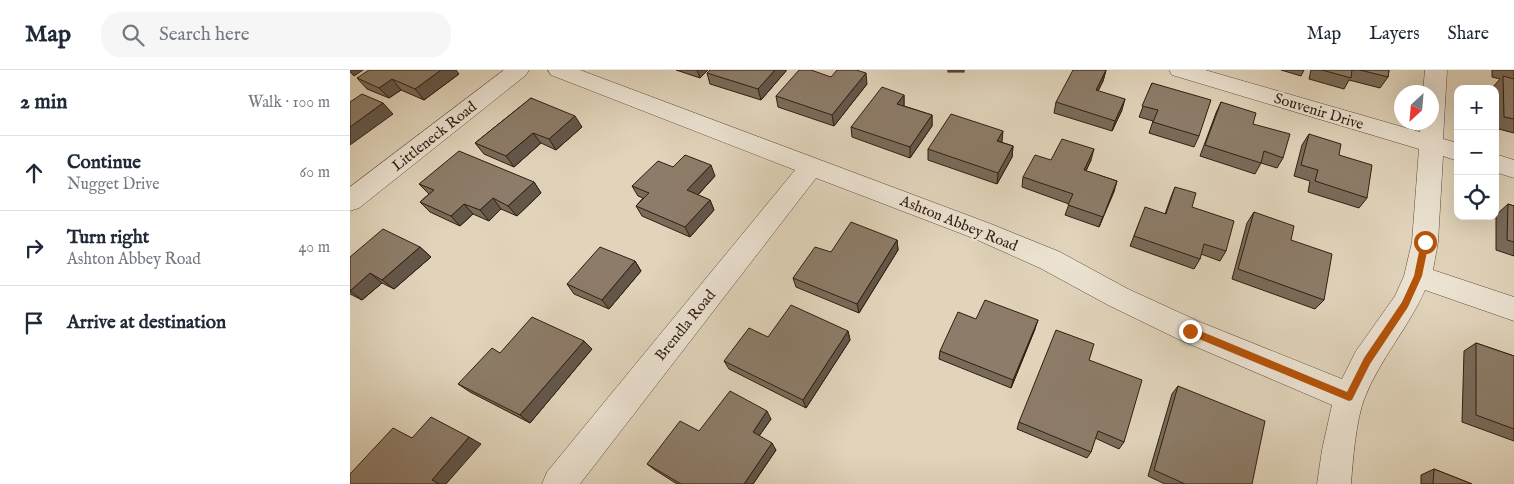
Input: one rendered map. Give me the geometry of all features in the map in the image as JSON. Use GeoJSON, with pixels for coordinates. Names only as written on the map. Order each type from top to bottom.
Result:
{"type":"FeatureCollection","features":[{"type":"Feature","properties":{"kind":"street","name":"Littleneck Road"},"geometry":{"type":"LineString","coordinates":[[350,201],[518,70]]}},
{"type":"Feature","properties":{"kind":"street","name":"Ashton Abbey Road"},"geometry":{"type":"LineString","coordinates":[[560,70],[991,234],[1050,260],[1118,297],[1190,331],[1349,397]]}},
{"type":"Feature","properties":{"kind":"street","name":"Souvenir Drive"},"geometry":{"type":"LineString","coordinates":[[1180,70],[1454,151]]}},
{"type":"Feature","properties":{"kind":"street"},"geometry":{"type":"LineString","coordinates":[[1334,484],[1338,450],[1349,397],[1367,361],[1405,304],[1418,276],[1425,242],[1436,70]]}},
{"type":"Feature","properties":{"kind":"street"},"geometry":{"type":"LineString","coordinates":[[1499,164],[1514,169]]}},
{"type":"Feature","properties":{"kind":"street","name":"Brendla Road"},"geometry":{"type":"LineString","coordinates":[[559,484],[812,166]]}},
{"type":"Feature","properties":{"kind":"street"},"geometry":{"type":"LineString","coordinates":[[1418,276],[1514,309]]}},
{"type":"Feature","properties":{"kind":"building"},"geometry":{"type":"Polygon","coordinates":[[[369,70],[441,70],[415,89],[392,79],[379,88],[357,78],[369,70]]]}},
{"type":"Feature","properties":{"kind":"building"},"geometry":{"type":"Polygon","coordinates":[[[710,70],[775,70],[758,89],[707,73],[710,70]]]}},
{"type":"Feature","properties":{"kind":"building"},"geometry":{"type":"Polygon","coordinates":[[[799,70],[811,70],[831,77],[837,70],[856,70],[866,73],[832,115],[776,96],[799,70]]]}},
{"type":"Feature","properties":{"kind":"building"},"geometry":{"type":"Polygon","coordinates":[[[1073,70],[1106,70],[1096,90],[1125,99],[1115,121],[1056,102],[1073,70]]]}},
{"type":"Feature","properties":{"kind":"building"},"geometry":{"type":"Polygon","coordinates":[[[1322,70],[1352,70],[1351,78],[1322,70]]]}},
{"type":"Feature","properties":{"kind":"building"},"geometry":{"type":"Polygon","coordinates":[[[1360,70],[1389,70],[1388,77],[1360,70]]]}},
{"type":"Feature","properties":{"kind":"building"},"geometry":{"type":"Polygon","coordinates":[[[1503,76],[1514,79],[1514,119],[1504,117],[1503,76]]]}},
{"type":"Feature","properties":{"kind":"building"},"geometry":{"type":"Polygon","coordinates":[[[1152,83],[1211,100],[1199,136],[1153,122],[1158,110],[1142,106],[1152,83]]]}},
{"type":"Feature","properties":{"kind":"building"},"geometry":{"type":"Polygon","coordinates":[[[882,87],[904,95],[897,104],[932,115],[910,147],[851,127],[882,87]]]}},
{"type":"Feature","properties":{"kind":"building"},"geometry":{"type":"Polygon","coordinates":[[[362,94],[383,103],[350,127],[350,102],[362,94]]]}},
{"type":"Feature","properties":{"kind":"building"},"geometry":{"type":"Polygon","coordinates":[[[531,98],[575,116],[549,139],[533,133],[506,156],[475,143],[531,98]]]}},
{"type":"Feature","properties":{"kind":"building"},"geometry":{"type":"Polygon","coordinates":[[[1221,102],[1256,113],[1253,124],[1290,134],[1283,158],[1264,151],[1261,163],[1205,145],[1221,102]]]}},
{"type":"Feature","properties":{"kind":"building"},"geometry":{"type":"Polygon","coordinates":[[[951,114],[1003,131],[997,141],[1013,146],[998,173],[928,149],[951,114]]]}},
{"type":"Feature","properties":{"kind":"building"},"geometry":{"type":"Polygon","coordinates":[[[1309,134],[1341,144],[1339,155],[1372,165],[1367,198],[1315,181],[1318,170],[1301,165],[1309,134]]]}},
{"type":"Feature","properties":{"kind":"building"},"geometry":{"type":"Polygon","coordinates":[[[1062,139],[1094,149],[1084,170],[1117,181],[1103,217],[1068,205],[1073,194],[1023,177],[1035,155],[1051,160],[1062,139]]]}},
{"type":"Feature","properties":{"kind":"building"},"geometry":{"type":"Polygon","coordinates":[[[459,151],[534,182],[508,206],[493,198],[480,210],[464,204],[451,216],[420,202],[434,190],[419,184],[459,151]]]}},
{"type":"Feature","properties":{"kind":"building"},"geometry":{"type":"Polygon","coordinates":[[[685,155],[711,165],[687,190],[710,200],[685,227],[636,206],[649,193],[632,186],[658,161],[673,167],[685,155]]]}},
{"type":"Feature","properties":{"kind":"building"},"geometry":{"type":"Polygon","coordinates":[[[1175,187],[1196,193],[1192,207],[1234,221],[1226,251],[1204,244],[1200,259],[1134,236],[1145,207],[1166,214],[1175,187]]]}},
{"type":"Feature","properties":{"kind":"building"},"geometry":{"type":"Polygon","coordinates":[[[1508,204],[1514,206],[1514,242],[1507,240],[1508,204]]]}},
{"type":"Feature","properties":{"kind":"building"},"geometry":{"type":"Polygon","coordinates":[[[1254,212],[1294,226],[1291,240],[1332,254],[1324,300],[1238,269],[1254,212]]]}},
{"type":"Feature","properties":{"kind":"building"},"geometry":{"type":"Polygon","coordinates":[[[851,222],[897,240],[857,304],[793,278],[815,247],[831,252],[851,222]]]}},
{"type":"Feature","properties":{"kind":"building"},"geometry":{"type":"Polygon","coordinates":[[[383,229],[420,247],[382,280],[370,273],[350,291],[350,257],[383,229]]]}},
{"type":"Feature","properties":{"kind":"building"},"geometry":{"type":"Polygon","coordinates":[[[600,247],[635,261],[602,300],[567,284],[600,247]]]}},
{"type":"Feature","properties":{"kind":"building"},"geometry":{"type":"Polygon","coordinates":[[[985,300],[1038,320],[1013,380],[940,351],[958,312],[976,319],[985,300]]]}},
{"type":"Feature","properties":{"kind":"building"},"geometry":{"type":"Polygon","coordinates":[[[791,305],[848,331],[803,400],[724,361],[749,328],[768,337],[791,305]]]}},
{"type":"Feature","properties":{"kind":"building"},"geometry":{"type":"Polygon","coordinates":[[[532,317],[584,341],[520,415],[458,384],[492,348],[500,353],[532,317]]]}},
{"type":"Feature","properties":{"kind":"building"},"geometry":{"type":"Polygon","coordinates":[[[1056,330],[1094,344],[1089,360],[1142,380],[1124,442],[1098,431],[1091,452],[1019,422],[1056,330]]]}},
{"type":"Feature","properties":{"kind":"building"},"geometry":{"type":"Polygon","coordinates":[[[1476,343],[1514,356],[1514,429],[1476,415],[1476,343]]]}},
{"type":"Feature","properties":{"kind":"building"},"geometry":{"type":"Polygon","coordinates":[[[1178,386],[1265,421],[1252,484],[1185,484],[1154,470],[1178,386]]]}},
{"type":"Feature","properties":{"kind":"building"},"geometry":{"type":"Polygon","coordinates":[[[730,391],[767,411],[753,432],[772,443],[744,484],[681,484],[647,464],[680,421],[699,431],[730,391]]]}},
{"type":"Feature","properties":{"kind":"building"},"geometry":{"type":"Polygon","coordinates":[[[431,417],[469,437],[432,480],[439,484],[350,484],[350,474],[393,428],[412,438],[431,417]]]}},
{"type":"Feature","properties":{"kind":"building"},"geometry":{"type":"Polygon","coordinates":[[[1434,469],[1472,484],[1433,484],[1434,469]]]}},
{"type":"Feature","properties":{"kind":"route"},"geometry":{"type":"LineString","coordinates":[[1190,331],[1349,397],[1367,361],[1405,304],[1418,276],[1425,242]]}}]}
